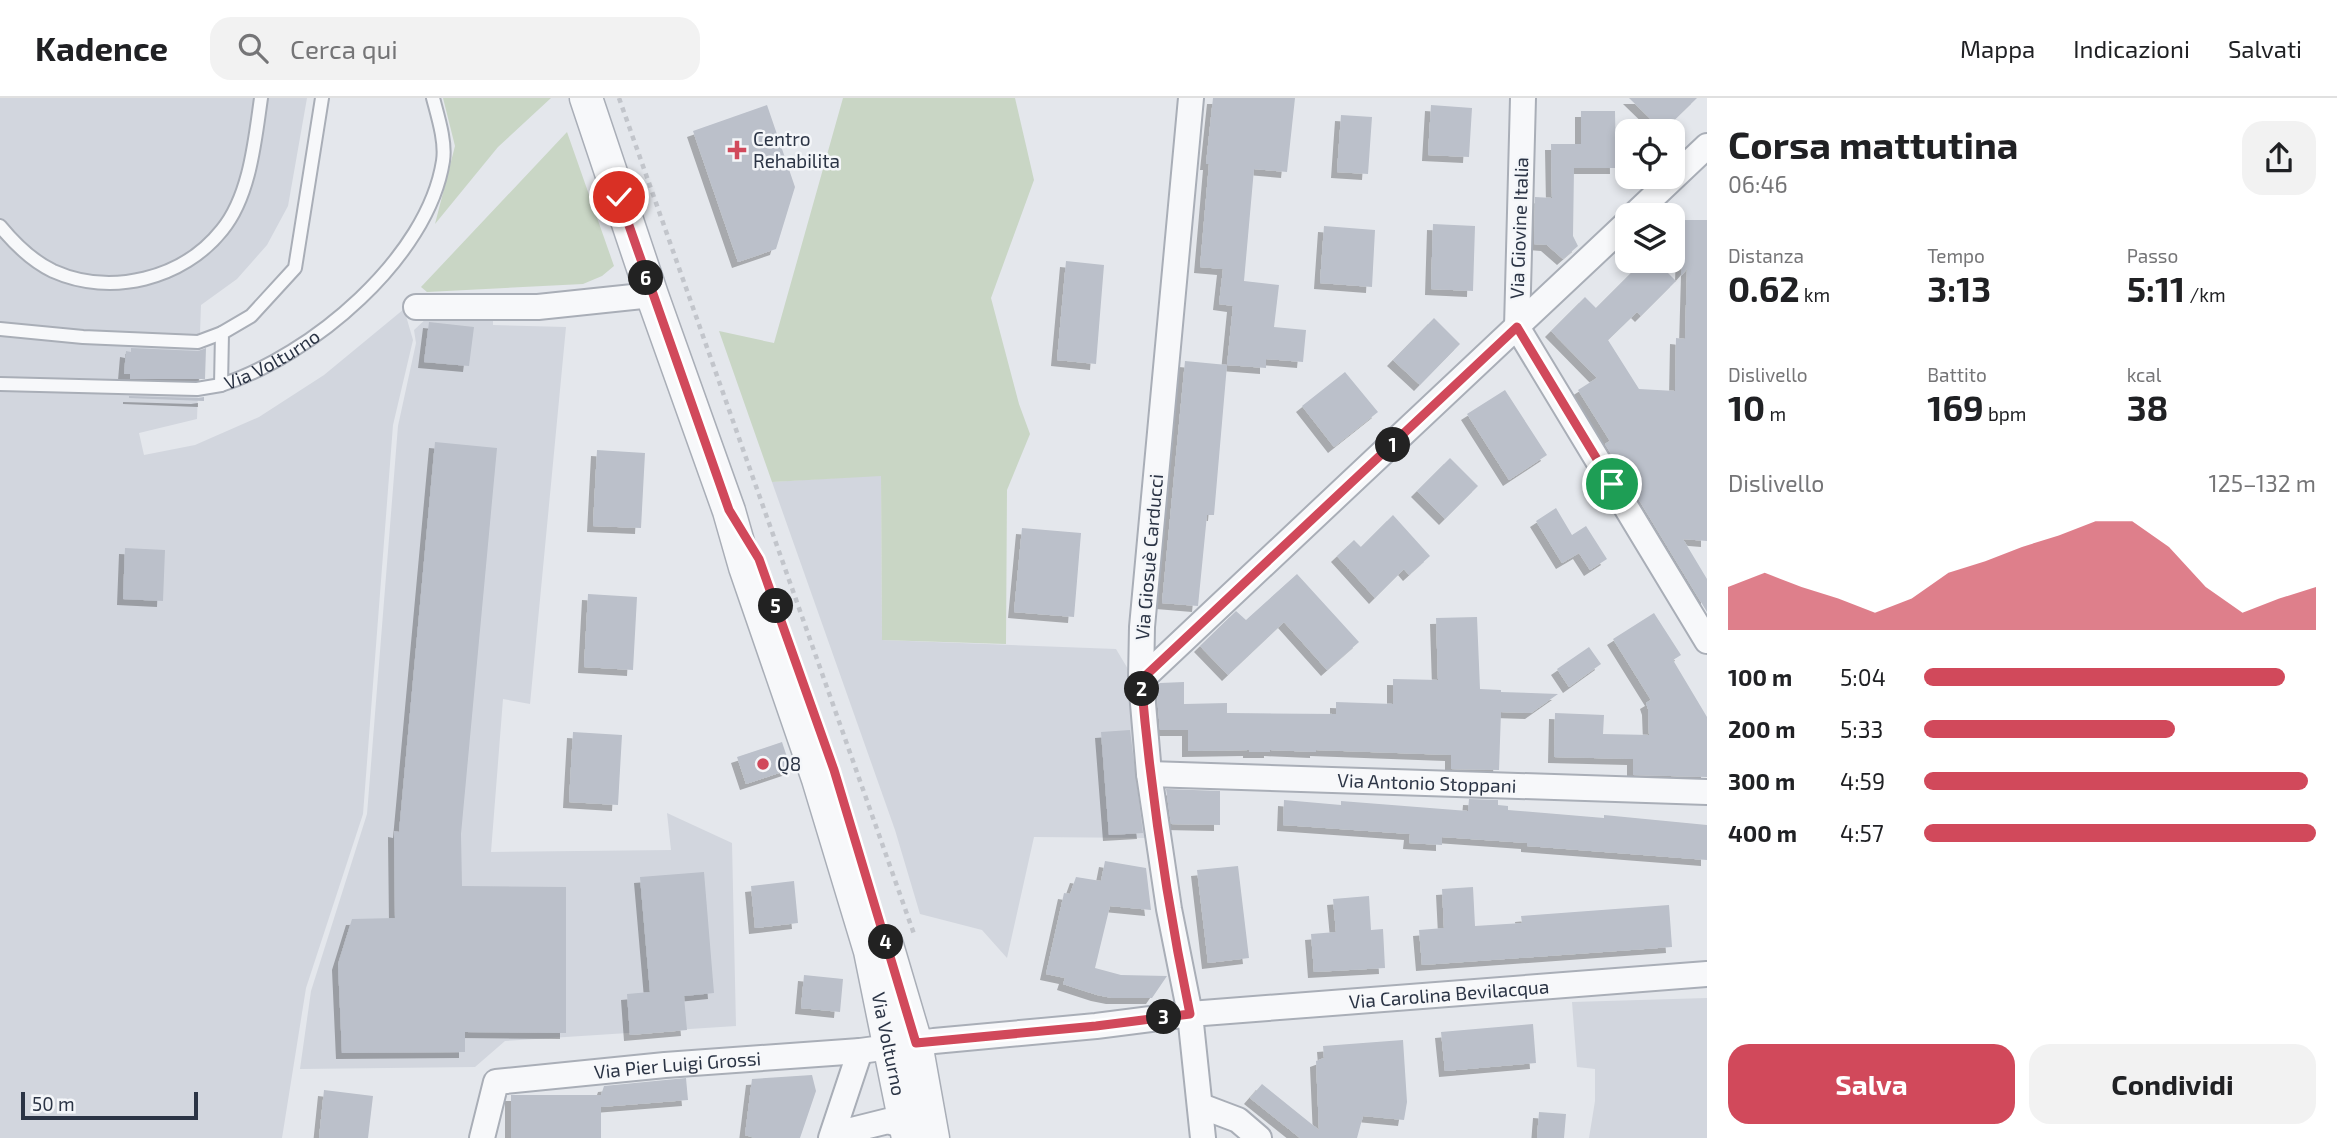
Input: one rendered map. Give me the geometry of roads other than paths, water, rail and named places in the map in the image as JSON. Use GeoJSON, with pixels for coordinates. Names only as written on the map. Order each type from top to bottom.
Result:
{"type":"FeatureCollection","features":[{"type":"Feature","properties":{"kind":"street","name":"Via Volturno"},"geometry":{"type":"LineString","coordinates":[[586,98],[652,295],[729,510],[745,567],[818,779],[870,951],[888,1047],[916,1134]]}},
{"type":"Feature","properties":{"kind":"street","name":"Via Giosuè Carducci"},"geometry":{"type":"LineString","coordinates":[[1191,98],[1142,627],[1141,680],[1149,774],[1169,909],[1190,1014],[1203,1138]]}},
{"type":"Feature","properties":{"kind":"street","name":"Via Giovine Italia"},"geometry":{"type":"LineString","coordinates":[[1523,98],[1517,327],[1707,641]]}},
{"type":"Feature","properties":{"kind":"street"},"geometry":{"type":"LineString","coordinates":[[1647,203],[1707,146]]}},
{"type":"Feature","properties":{"kind":"street"},"geometry":{"type":"LineString","coordinates":[[1141,680],[1615,234]]}},
{"type":"Feature","properties":{"kind":"street"},"geometry":{"type":"LineString","coordinates":[[416,307],[538,307],[652,295]]}},
{"type":"Feature","properties":{"kind":"street","name":"Via Antonio Stoppani"},"geometry":{"type":"LineString","coordinates":[[1149,774],[1707,792]]}},
{"type":"Feature","properties":{"kind":"street","name":"Via Carolina Bevilacqua"},"geometry":{"type":"LineString","coordinates":[[888,1047],[1190,1014],[1707,974]]}},
{"type":"Feature","properties":{"kind":"street"},"geometry":{"type":"LineString","coordinates":[[831,1138],[888,1047]]}},
{"type":"Feature","properties":{"kind":"street","name":"Via Pier Luigi Grossi"},"geometry":{"type":"LineString","coordinates":[[482,1138],[496,1082],[888,1047]]}},
{"type":"Feature","properties":{"kind":"street"},"geometry":{"type":"LineString","coordinates":[[1201,1106],[1238,1120],[1259,1138]]}},
{"type":"Feature","properties":{"kind":"street"},"geometry":{"type":"LineString","coordinates":[[837,1138],[852,1130],[888,1121],[916,1134]]}},
{"type":"Feature","properties":{"kind":"lane"},"geometry":{"type":"LineString","coordinates":[[0,226],[16,246],[52,270],[86,281],[124,282],[161,275],[196,256],[223,229],[251,168],[261,98]]}},
{"type":"Feature","properties":{"kind":"lane"},"geometry":{"type":"LineString","coordinates":[[0,329],[83,337],[198,342],[222,333],[251,316],[295,268],[322,98]]}},
{"type":"Feature","properties":{"kind":"lane","name":"Via Volturno"},"geometry":{"type":"LineString","coordinates":[[222,333],[221,385],[248,376],[307,343],[347,310],[386,271],[418,232],[433,200],[444,159],[433,98]]}},
{"type":"Feature","properties":{"kind":"lane"},"geometry":{"type":"LineString","coordinates":[[0,384],[197,389],[221,385]]}},
{"type":"Feature","properties":{"kind":"place","name":"Centro Rehabilita"},"geometry":{"type":"Point","coordinates":[737,150]}},
{"type":"Feature","properties":{"kind":"place","name":"Q8"},"geometry":{"type":"Point","coordinates":[763,764]}}]}
